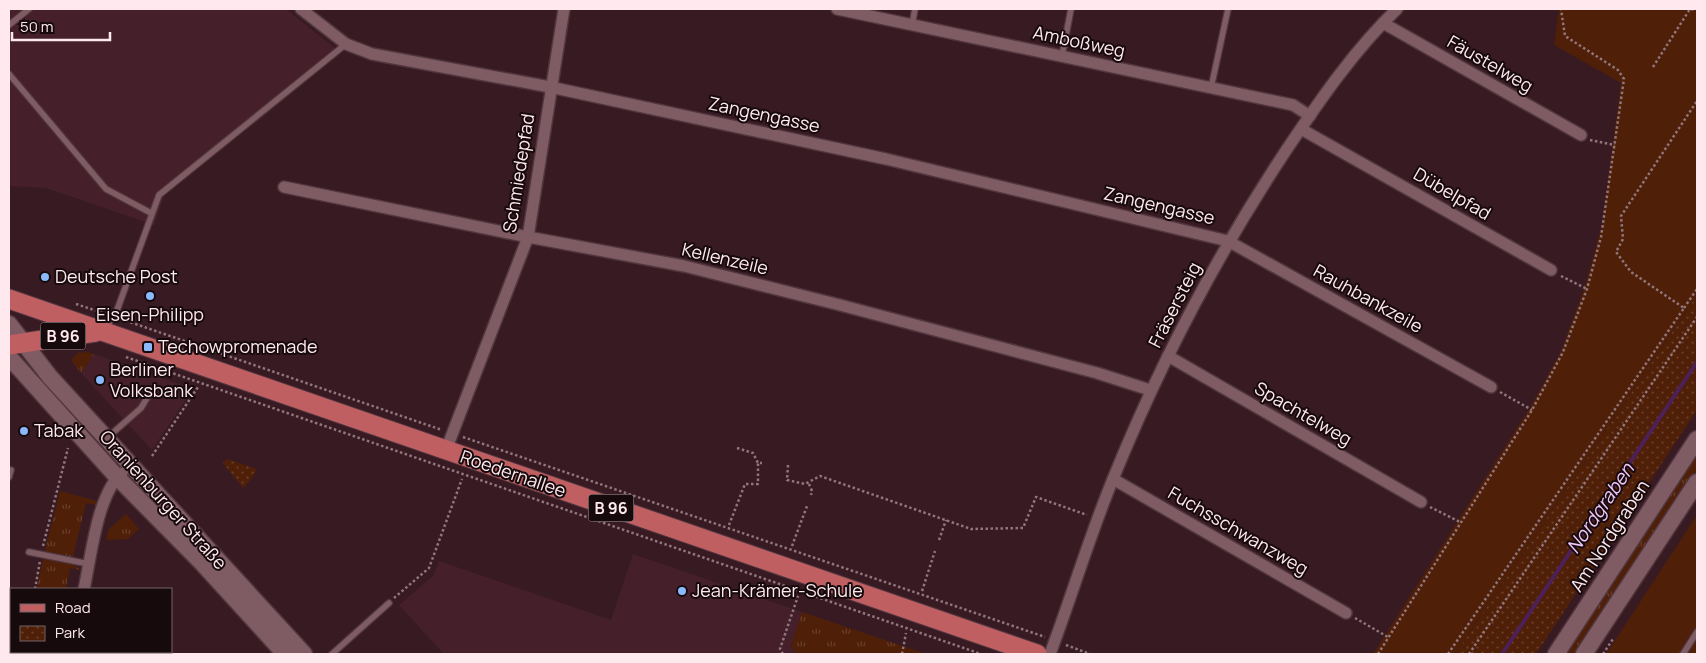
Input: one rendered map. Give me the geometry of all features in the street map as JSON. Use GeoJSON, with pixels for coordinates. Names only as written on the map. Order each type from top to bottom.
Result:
{"type":"FeatureCollection","features":[{"type":"Feature","properties":{"kind":"main road","name":"Roedernallee"},"geometry":{"type":"LineString","coordinates":[[9,299],[108,324],[446,450],[1037,654]]}},
{"type":"Feature","properties":{"kind":"main road","name":"Oranienburger Straße"},"geometry":{"type":"LineString","coordinates":[[9,324],[17,344],[50,377],[304,654]]}},
{"type":"Feature","properties":{"kind":"main road","name":"Roedernallee"},"geometry":{"type":"LineString","coordinates":[[17,344],[108,324]]}},
{"type":"Feature","properties":{"kind":"main road","name":"Oranienburger Straße"},"geometry":{"type":"LineString","coordinates":[[9,357],[117,477],[203,564],[285,654]]}},
{"type":"Feature","properties":{"kind":"main road","name":"Am Nordgraben"},"geometry":{"type":"LineString","coordinates":[[1556,654],[1697,439]]}},
{"type":"Feature","properties":{"kind":"main road"},"geometry":{"type":"LineString","coordinates":[[1584,654],[1697,482]]}},
{"type":"Feature","properties":{"kind":"street","name":"Zangengasse"},"geometry":{"type":"LineString","coordinates":[[301,9],[346,44],[372,54],[550,87],[886,159],[1228,241]]}},
{"type":"Feature","properties":{"kind":"street","name":"Schmiedepfad"},"geometry":{"type":"LineString","coordinates":[[446,450],[528,237],[550,87],[564,9]]}},
{"type":"Feature","properties":{"kind":"street","name":"Amboßweg"},"geometry":{"type":"LineString","coordinates":[[837,9],[1293,105],[1310,116]]}},
{"type":"Feature","properties":{"kind":"street","name":"Fräsersteig"},"geometry":{"type":"LineString","coordinates":[[1050,654],[1097,518],[1150,390],[1228,241],[1310,116],[1382,23],[1397,9]]}},
{"type":"Feature","properties":{"kind":"street","name":"Fäustelweg"},"geometry":{"type":"LineString","coordinates":[[1382,23],[1581,135]]}},
{"type":"Feature","properties":{"kind":"street","name":"Dübelpfad"},"geometry":{"type":"LineString","coordinates":[[1301,129],[1551,270]]}},
{"type":"Feature","properties":{"kind":"street","name":"Kellenzeile"},"geometry":{"type":"LineString","coordinates":[[284,187],[528,237],[684,266],[1078,368],[1150,390]]}},
{"type":"Feature","properties":{"kind":"street","name":"Rauhbankzeile"},"geometry":{"type":"LineString","coordinates":[[1228,241],[1491,387]]}},
{"type":"Feature","properties":{"kind":"street","name":"Spachtelweg"},"geometry":{"type":"LineString","coordinates":[[1168,356],[1421,502]]}},
{"type":"Feature","properties":{"kind":"street"},"geometry":{"type":"LineString","coordinates":[[84,588],[100,511],[117,477],[131,465]]}},
{"type":"Feature","properties":{"kind":"street","name":"Fuchsschwanzweg"},"geometry":{"type":"LineString","coordinates":[[1113,480],[1346,613]]}},
{"type":"Feature","properties":{"kind":"lane"},"geometry":{"type":"LineString","coordinates":[[9,26],[29,9]]}},
{"type":"Feature","properties":{"kind":"lane"},"geometry":{"type":"LineString","coordinates":[[912,25],[915,9]]}},
{"type":"Feature","properties":{"kind":"lane"},"geometry":{"type":"LineString","coordinates":[[1062,56],[1071,9]]}},
{"type":"Feature","properties":{"kind":"lane"},"geometry":{"type":"LineString","coordinates":[[1211,88],[1228,9]]}},
{"type":"Feature","properties":{"kind":"lane"},"geometry":{"type":"LineString","coordinates":[[108,324],[159,195],[346,44]]}},
{"type":"Feature","properties":{"kind":"lane"},"geometry":{"type":"LineString","coordinates":[[9,74],[106,189],[151,213]]}},
{"type":"Feature","properties":{"kind":"lane"},"geometry":{"type":"LineString","coordinates":[[106,439],[141,408],[147,398]]}},
{"type":"Feature","properties":{"kind":"lane"},"geometry":{"type":"LineString","coordinates":[[9,477],[11,470]]}},
{"type":"Feature","properties":{"kind":"lane"},"geometry":{"type":"LineString","coordinates":[[29,552],[89,564]]}},
{"type":"Feature","properties":{"kind":"lane"},"geometry":{"type":"LineString","coordinates":[[332,654],[389,603]]}},
{"type":"Feature","properties":{"kind":"lane"},"geometry":{"type":"LineString","coordinates":[[1682,654],[1697,632]]}},
{"type":"Feature","properties":{"kind":"path"},"geometry":{"type":"LineString","coordinates":[[1378,654],[1532,410],[1563,352],[1587,289],[1607,206],[1624,79],[1618,70],[1565,36],[1561,9]]}},
{"type":"Feature","properties":{"kind":"path"},"geometry":{"type":"LineString","coordinates":[[1653,67],[1689,9],[1697,10]]}},
{"type":"Feature","properties":{"kind":"path"},"geometry":{"type":"LineString","coordinates":[[1684,308],[1631,272],[1616,252],[1623,239],[1621,216],[1697,101]]}},
{"type":"Feature","properties":{"kind":"path"},"geometry":{"type":"LineString","coordinates":[[1581,135],[1593,142],[1615,145]]}},
{"type":"Feature","properties":{"kind":"path"},"geometry":{"type":"LineString","coordinates":[[1551,270],[1587,289]]}},
{"type":"Feature","properties":{"kind":"path"},"geometry":{"type":"LineString","coordinates":[[1448,654],[1697,289]]}},
{"type":"Feature","properties":{"kind":"path"},"geometry":{"type":"LineString","coordinates":[[71,303],[108,324],[447,432]]}},
{"type":"Feature","properties":{"kind":"path"},"geometry":{"type":"LineString","coordinates":[[1469,654],[1697,317]]}},
{"type":"Feature","properties":{"kind":"path"},"geometry":{"type":"LineString","coordinates":[[121,356],[981,654]]}},
{"type":"Feature","properties":{"kind":"path"},"geometry":{"type":"LineString","coordinates":[[1491,387],[1532,410]]}},
{"type":"Feature","properties":{"kind":"path"},"geometry":{"type":"LineString","coordinates":[[152,456],[198,388]]}},
{"type":"Feature","properties":{"kind":"path"},"geometry":{"type":"LineString","coordinates":[[463,437],[1046,638]]}},
{"type":"Feature","properties":{"kind":"path"},"geometry":{"type":"LineString","coordinates":[[35,588],[41,555],[68,448]]}},
{"type":"Feature","properties":{"kind":"path"},"geometry":{"type":"LineString","coordinates":[[729,525],[745,484],[758,484],[760,463],[753,453],[737,448]]}},
{"type":"Feature","properties":{"kind":"path"},"geometry":{"type":"LineString","coordinates":[[788,466],[787,480],[809,484],[820,476],[971,529],[1023,528],[1035,499],[1038,497],[1097,518]]}},
{"type":"Feature","properties":{"kind":"path"},"geometry":{"type":"LineString","coordinates":[[389,603],[429,568],[462,479]]}},
{"type":"Feature","properties":{"kind":"path"},"geometry":{"type":"LineString","coordinates":[[809,484],[812,490],[811,495]]}},
{"type":"Feature","properties":{"kind":"path"},"geometry":{"type":"LineString","coordinates":[[1421,502],[1460,522]]}},
{"type":"Feature","properties":{"kind":"path"},"geometry":{"type":"LineString","coordinates":[[792,546],[807,506]]}},
{"type":"Feature","properties":{"kind":"path"},"geometry":{"type":"LineString","coordinates":[[939,540],[946,520]]}},
{"type":"Feature","properties":{"kind":"path"},"geometry":{"type":"LineString","coordinates":[[922,591],[935,551]]}},
{"type":"Feature","properties":{"kind":"path"},"geometry":{"type":"LineString","coordinates":[[783,654],[780,649],[798,596]]}},
{"type":"Feature","properties":{"kind":"path"},"geometry":{"type":"LineString","coordinates":[[1346,613],[1388,637]]}},
{"type":"Feature","properties":{"kind":"path"},"geometry":{"type":"LineString","coordinates":[[902,654],[906,633]]}},
{"type":"Feature","properties":{"kind":"path"},"geometry":{"type":"LineString","coordinates":[[1064,644],[1090,654]]}},
{"type":"Feature","properties":{"kind":"shaded area"},"geometry":{"type":"Polygon","coordinates":[[[9,9],[286,9],[340,52],[165,194],[154,225],[46,188],[11,186],[9,183],[9,9]]]}},
{"type":"Feature","properties":{"kind":"shaded area"},"geometry":{"type":"Polygon","coordinates":[[[94,354],[193,389],[152,450],[81,373],[94,354]]]}},
{"type":"Feature","properties":{"kind":"shaded area","name":"Jean-Krämer-Schule"},"geometry":{"type":"Polygon","coordinates":[[[633,554],[802,612],[791,646],[796,654],[444,654],[399,605],[433,576],[439,561],[611,620],[633,554]]]}},
{"type":"Feature","properties":{"kind":"green space"},"geometry":{"type":"Polygon","coordinates":[[[1559,9],[1697,9],[1697,295],[1455,654],[1373,654],[1531,406],[1561,351],[1585,286],[1602,225],[1621,83],[1554,45],[1559,9]]]}},
{"type":"Feature","properties":{"kind":"green space"},"geometry":{"type":"Polygon","coordinates":[[[1697,295],[1697,410],[1536,654],[1455,654],[1697,295]]]}},
{"type":"Feature","properties":{"kind":"green space"},"geometry":{"type":"Polygon","coordinates":[[[78,353],[94,354],[81,373],[71,360],[78,353]]]}},
{"type":"Feature","properties":{"kind":"green space"},"geometry":{"type":"Polygon","coordinates":[[[1697,451],[1697,470],[1694,475],[1576,654],[1564,654],[1697,451]]]}},
{"type":"Feature","properties":{"kind":"green space"},"geometry":{"type":"Polygon","coordinates":[[[227,459],[257,469],[243,488],[223,463],[227,459]]]}},
{"type":"Feature","properties":{"kind":"green space"},"geometry":{"type":"Polygon","coordinates":[[[60,491],[97,501],[96,505],[86,503],[73,557],[45,550],[60,491]]]}},
{"type":"Feature","properties":{"kind":"green space"},"geometry":{"type":"Polygon","coordinates":[[[126,514],[139,529],[128,539],[106,540],[108,530],[126,514]]]}},
{"type":"Feature","properties":{"kind":"green space"},"geometry":{"type":"Polygon","coordinates":[[[1697,515],[1697,654],[1606,654],[1697,515]]]}},
{"type":"Feature","properties":{"kind":"green space"},"geometry":{"type":"Polygon","coordinates":[[[43,558],[72,564],[81,570],[70,568],[66,588],[37,588],[43,558]]]}},
{"type":"Feature","properties":{"kind":"green space"},"geometry":{"type":"Polygon","coordinates":[[[802,612],[926,654],[796,654],[791,646],[802,612]]]}},
{"type":"Feature","properties":{"kind":"waterway","name":"Nordgraben"},"geometry":{"type":"LineString","coordinates":[[1502,654],[1697,362]]}},
{"type":"Feature","properties":{"kind":"place","name":"Deutsche Post"},"geometry":{"type":"Point","coordinates":[45,277]}},
{"type":"Feature","properties":{"kind":"place","name":"Eisen-Philipp"},"geometry":{"type":"Point","coordinates":[150,296]}},
{"type":"Feature","properties":{"kind":"place","name":"Techowpromenade"},"geometry":{"type":"Point","coordinates":[148,347]}},
{"type":"Feature","properties":{"kind":"place","name":"Berliner Volksbank"},"geometry":{"type":"Point","coordinates":[100,380]}},
{"type":"Feature","properties":{"kind":"place","name":"Tabak"},"geometry":{"type":"Point","coordinates":[24,431]}},
{"type":"Feature","properties":{"kind":"place","name":"Jean-Krämer-Schule"},"geometry":{"type":"Point","coordinates":[682,591]}}]}
